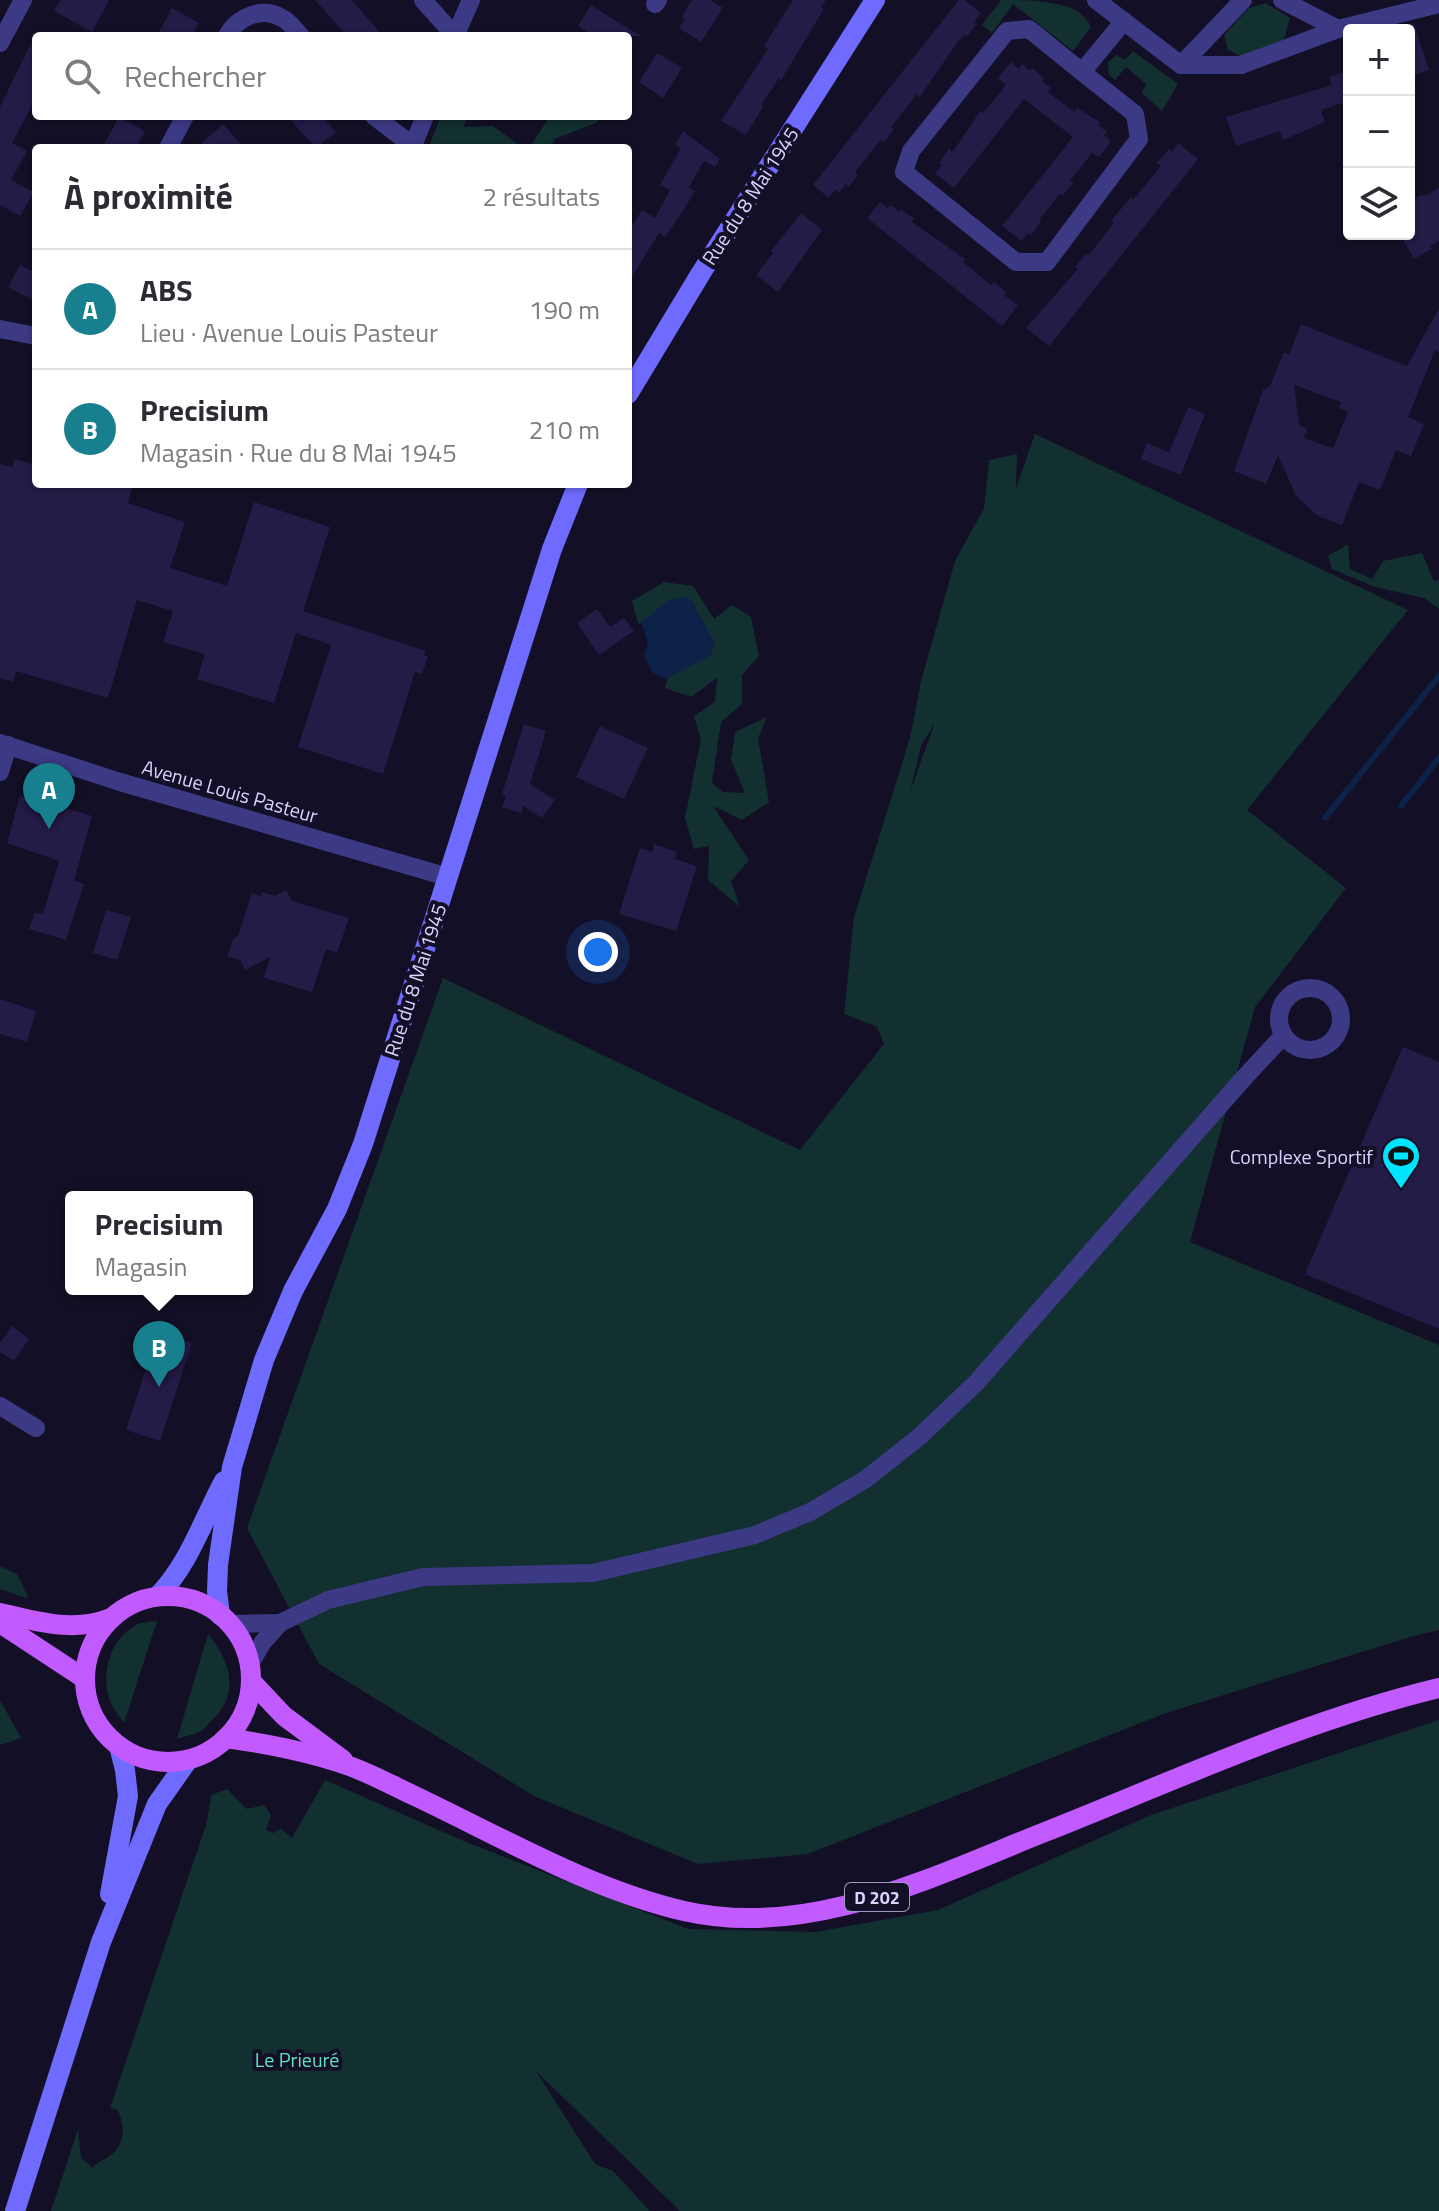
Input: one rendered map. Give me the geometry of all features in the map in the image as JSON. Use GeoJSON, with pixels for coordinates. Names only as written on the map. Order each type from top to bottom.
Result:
{"type":"FeatureCollection","features":[{"type":"Feature","properties":{"kind":"main road","name":"Rue du 8 Mai 1945"},"geometry":{"type":"LineString","coordinates":[[632,387],[875,0]]}},
{"type":"Feature","properties":{"kind":"main road","name":"Rue du 8 Mai 1945"},"geometry":{"type":"LineString","coordinates":[[232,1467],[270,1342],[293,1291],[337,1209],[363,1144],[552,549],[576,488]]}},
{"type":"Feature","properties":{"kind":"main road"},"geometry":{"type":"LineString","coordinates":[[158,1596],[170,1584],[198,1537],[232,1467]]}},
{"type":"Feature","properties":{"kind":"main road"},"geometry":{"type":"LineString","coordinates":[[111,1618],[89,1652],[85,1679],[92,1713],[99,1726],[131,1754],[159,1762],[188,1760],[209,1751],[226,1738],[241,1718],[250,1673],[243,1643],[225,1619],[217,1591],[232,1467]]}},
{"type":"Feature","properties":{"kind":"main road"},"geometry":{"type":"LineString","coordinates":[[0,1613],[56,1625],[91,1626],[111,1618],[133,1603],[158,1596],[191,1599],[225,1619]]}},
{"type":"Feature","properties":{"kind":"main road"},"geometry":{"type":"LineString","coordinates":[[0,1623],[85,1679]]}},
{"type":"Feature","properties":{"kind":"main road","name":"D 202"},"geometry":{"type":"LineString","coordinates":[[250,1673],[284,1716],[352,1767]]}},
{"type":"Feature","properties":{"kind":"main road","name":"D 202"},"geometry":{"type":"LineString","coordinates":[[226,1738],[271,1745],[352,1767],[623,1893],[686,1912],[742,1918],[794,1916],[884,1895],[1271,1742],[1397,1698],[1439,1688]]}},
{"type":"Feature","properties":{"kind":"main road"},"geometry":{"type":"LineString","coordinates":[[101,1942],[128,1796],[119,1746]]}},
{"type":"Feature","properties":{"kind":"main road"},"geometry":{"type":"LineString","coordinates":[[15,2211],[101,1942],[157,1804],[188,1760]]}},
{"type":"Feature","properties":{"kind":"street"},"geometry":{"type":"LineString","coordinates":[[0,43],[23,0]]}},
{"type":"Feature","properties":{"kind":"street"},"geometry":{"type":"LineString","coordinates":[[423,0],[451,32]]}},
{"type":"Feature","properties":{"kind":"street"},"geometry":{"type":"LineString","coordinates":[[457,32],[471,0]]}},
{"type":"Feature","properties":{"kind":"street"},"geometry":{"type":"LineString","coordinates":[[1096,0],[1181,65],[1241,65],[1338,29],[1439,4]]}},
{"type":"Feature","properties":{"kind":"street"},"geometry":{"type":"LineString","coordinates":[[1181,65],[1243,0]]}},
{"type":"Feature","properties":{"kind":"street"},"geometry":{"type":"LineString","coordinates":[[1282,0],[1338,29]]}},
{"type":"Feature","properties":{"kind":"street"},"geometry":{"type":"LineString","coordinates":[[229,32],[246,17],[271,14],[284,18],[297,32]]}},
{"type":"Feature","properties":{"kind":"street"},"geometry":{"type":"LineString","coordinates":[[1082,72],[1124,21]]}},
{"type":"Feature","properties":{"kind":"street"},"geometry":{"type":"LineString","coordinates":[[1029,29],[1082,72],[1135,114],[1139,139],[1047,262],[1016,262],[904,172],[911,151],[1007,31],[1029,29]]}},
{"type":"Feature","properties":{"kind":"street"},"geometry":{"type":"LineString","coordinates":[[170,144],[183,120]]}},
{"type":"Feature","properties":{"kind":"street"},"geometry":{"type":"LineString","coordinates":[[379,120],[409,144]]}},
{"type":"Feature","properties":{"kind":"street"},"geometry":{"type":"LineString","coordinates":[[414,144],[423,120]]}},
{"type":"Feature","properties":{"kind":"street"},"geometry":{"type":"LineString","coordinates":[[0,329],[32,335]]}},
{"type":"Feature","properties":{"kind":"street"},"geometry":{"type":"LineString","coordinates":[[0,772],[4,744]]}},
{"type":"Feature","properties":{"kind":"street","name":"Avenue Louis Pasteur"},"geometry":{"type":"LineString","coordinates":[[4,744],[120,782],[448,877]]}},
{"type":"Feature","properties":{"kind":"street"},"geometry":{"type":"LineString","coordinates":[[250,1673],[263,1642],[280,1623],[328,1600],[423,1577],[593,1573],[755,1535],[810,1512],[866,1479],[919,1437],[976,1383],[1283,1036]]}},
{"type":"Feature","properties":{"kind":"street"},"geometry":{"type":"LineString","coordinates":[[0,1406],[36,1428]]}},
{"type":"Feature","properties":{"kind":"street"},"geometry":{"type":"LineString","coordinates":[[225,1619],[280,1623]]}},
{"type":"Feature","properties":{"kind":"green space"},"geometry":{"type":"Polygon","coordinates":[[[1001,0],[1054,3],[1077,11],[1091,27],[1073,51],[1013,4],[992,33],[982,25],[1001,0]]]}},
{"type":"Feature","properties":{"kind":"green space"},"geometry":{"type":"Polygon","coordinates":[[[1266,3],[1290,18],[1283,43],[1242,57],[1228,50],[1224,35],[1249,8],[1266,3]]]}},
{"type":"Feature","properties":{"kind":"green space"},"geometry":{"type":"Polygon","coordinates":[[[1133,51],[1178,84],[1162,111],[1142,93],[1146,84],[1126,67],[1115,80],[1109,75],[1108,63],[1116,55],[1125,60],[1133,51]]]}},
{"type":"Feature","properties":{"kind":"green space"},"geometry":{"type":"Polygon","coordinates":[[[439,120],[466,120],[464,127],[493,126],[518,144],[430,144],[439,120]]]}},
{"type":"Feature","properties":{"kind":"green space"},"geometry":{"type":"Polygon","coordinates":[[[547,120],[597,120],[555,139],[552,144],[532,144],[547,120]]]}},
{"type":"Feature","properties":{"kind":"green space"},"geometry":{"type":"Polygon","coordinates":[[[1035,434],[1408,610],[1247,810],[1346,888],[1255,1007],[1190,1242],[1439,1345],[1439,1630],[1166,1713],[808,1854],[698,1864],[534,1796],[319,1664],[247,1528],[443,978],[800,1150],[884,1044],[877,1027],[844,1014],[854,917],[910,738],[921,681],[955,561],[984,508],[989,460],[1017,454],[1016,488],[1035,434]],[[934,724],[921,746],[910,792],[934,724]]]}},
{"type":"Feature","properties":{"kind":"green space"},"geometry":{"type":"Polygon","coordinates":[[[1348,544],[1350,569],[1372,579],[1383,561],[1422,553],[1434,581],[1439,580],[1439,609],[1424,598],[1375,587],[1332,569],[1328,556],[1348,544]]]}},
{"type":"Feature","properties":{"kind":"green space"},"geometry":{"type":"Polygon","coordinates":[[[664,582],[693,586],[714,619],[732,605],[751,617],[759,656],[742,675],[742,704],[721,722],[712,783],[723,792],[745,793],[731,760],[735,732],[767,717],[758,738],[769,802],[742,820],[713,806],[749,860],[731,881],[740,907],[708,880],[709,846],[694,849],[685,818],[701,739],[694,716],[715,702],[717,678],[691,697],[665,688],[672,662],[658,626],[638,623],[632,601],[664,582]]]}},
{"type":"Feature","properties":{"kind":"green space"},"geometry":{"type":"Polygon","coordinates":[[[0,1566],[17,1574],[29,1599],[0,1589],[0,1566]]]}},
{"type":"Feature","properties":{"kind":"green space"},"geometry":{"type":"Polygon","coordinates":[[[157,1621],[124,1723],[107,1691],[110,1658],[114,1647],[128,1630],[140,1623],[157,1621]]]}},
{"type":"Feature","properties":{"kind":"green space"},"geometry":{"type":"Polygon","coordinates":[[[208,1634],[226,1664],[230,1686],[227,1697],[222,1708],[203,1730],[177,1739],[208,1634]]]}},
{"type":"Feature","properties":{"kind":"green space"},"geometry":{"type":"Polygon","coordinates":[[[0,1700],[21,1738],[0,1745],[0,1700]]]}},
{"type":"Feature","properties":{"kind":"green space","name":"Le Prieuré"},"geometry":{"type":"Polygon","coordinates":[[[1439,1720],[1439,2211],[680,2211],[536,2071],[595,2164],[613,2171],[650,2211],[51,2211],[78,2129],[81,2158],[93,2168],[114,2152],[121,2142],[123,2130],[118,2110],[110,2108],[207,1822],[211,1795],[227,1789],[247,1809],[264,1805],[271,1815],[266,1830],[273,1833],[281,1829],[292,1838],[325,1780],[466,1842],[688,1929],[815,1932],[938,1910],[1151,1815],[1439,1720]]]}},
{"type":"Feature","properties":{"kind":"water"},"geometry":{"type":"Polygon","coordinates":[[[681,597],[691,599],[715,644],[710,656],[665,679],[652,672],[644,655],[648,643],[641,622],[668,601],[681,597]]]}},
{"type":"Feature","properties":{"kind":"building"},"geometry":{"type":"Polygon","coordinates":[[[60,0],[109,0],[92,32],[54,11],[60,0]]]}},
{"type":"Feature","properties":{"kind":"building"},"geometry":{"type":"Polygon","coordinates":[[[315,0],[352,0],[380,32],[343,32],[315,0]]]}},
{"type":"Feature","properties":{"kind":"building"},"geometry":{"type":"Polygon","coordinates":[[[692,0],[710,0],[723,8],[701,42],[679,28],[692,0]]]}},
{"type":"Feature","properties":{"kind":"building"},"geometry":{"type":"Polygon","coordinates":[[[793,0],[826,0],[821,7],[824,9],[781,80],[779,78],[761,105],[763,107],[746,135],[721,121],[768,49],[764,46],[793,0]]]}},
{"type":"Feature","properties":{"kind":"building"},"geometry":{"type":"Polygon","coordinates":[[[959,0],[965,0],[981,13],[974,22],[977,24],[956,44],[920,97],[917,94],[891,127],[894,129],[884,142],[881,140],[855,172],[858,174],[849,187],[846,184],[839,193],[835,190],[829,198],[813,185],[959,0]]]}},
{"type":"Feature","properties":{"kind":"building"},"geometry":{"type":"Polygon","coordinates":[[[591,5],[641,36],[632,36],[632,32],[588,32],[578,26],[591,5]]]}},
{"type":"Feature","properties":{"kind":"building"},"geometry":{"type":"Polygon","coordinates":[[[172,8],[199,23],[194,32],[159,32],[172,8]]]}},
{"type":"Feature","properties":{"kind":"building"},"geometry":{"type":"Polygon","coordinates":[[[1415,26],[1429,70],[1415,75],[1415,26]]]}},
{"type":"Feature","properties":{"kind":"building"},"geometry":{"type":"Polygon","coordinates":[[[32,41],[32,106],[12,143],[27,151],[11,180],[32,191],[20,216],[0,205],[0,107],[32,41]]]}},
{"type":"Feature","properties":{"kind":"building"},"geometry":{"type":"Polygon","coordinates":[[[657,53],[682,68],[663,98],[639,82],[657,53]]]}},
{"type":"Feature","properties":{"kind":"building"},"geometry":{"type":"Polygon","coordinates":[[[1011,62],[1019,69],[1022,64],[1030,71],[1032,68],[1051,88],[1048,92],[1074,112],[1077,108],[1100,122],[1098,125],[1107,132],[1104,135],[1111,142],[1099,157],[1092,153],[1070,181],[1073,183],[1039,220],[1041,222],[1031,235],[1028,233],[1022,241],[1002,226],[1073,137],[1024,99],[954,188],[935,173],[949,149],[952,152],[980,111],[983,113],[1006,85],[998,78],[1011,62]]]}},
{"type":"Feature","properties":{"kind":"building"},"geometry":{"type":"Polygon","coordinates":[[[1343,73],[1343,103],[1321,110],[1325,122],[1283,140],[1280,131],[1236,146],[1226,117],[1332,85],[1329,77],[1343,73]]]}},
{"type":"Feature","properties":{"kind":"building"},"geometry":{"type":"Polygon","coordinates":[[[117,120],[125,120],[145,131],[138,144],[104,144],[117,120]]]}},
{"type":"Feature","properties":{"kind":"building"},"geometry":{"type":"Polygon","coordinates":[[[291,120],[326,120],[336,132],[321,144],[312,144],[291,120]]]}},
{"type":"Feature","properties":{"kind":"building"},"geometry":{"type":"Polygon","coordinates":[[[223,124],[240,144],[200,144],[223,124]]]}},
{"type":"Feature","properties":{"kind":"building"},"geometry":{"type":"Polygon","coordinates":[[[683,131],[720,159],[715,167],[704,161],[689,187],[695,191],[683,211],[665,237],[659,233],[632,277],[632,226],[642,210],[655,218],[670,190],[660,185],[681,148],[675,145],[683,131]]]}},
{"type":"Feature","properties":{"kind":"building"},"geometry":{"type":"Polygon","coordinates":[[[1178,143],[1198,159],[1049,346],[1026,328],[1078,269],[1075,267],[1086,254],[1088,256],[1131,197],[1134,199],[1161,166],[1157,163],[1178,143]]]}},
{"type":"Feature","properties":{"kind":"building"},"geometry":{"type":"Polygon","coordinates":[[[1439,188],[1439,241],[1430,246],[1432,249],[1414,259],[1403,240],[1415,240],[1415,200],[1439,188]]]}},
{"type":"Feature","properties":{"kind":"building"},"geometry":{"type":"Polygon","coordinates":[[[880,202],[888,208],[891,205],[899,212],[901,209],[914,219],[912,222],[965,259],[963,262],[991,285],[994,282],[1006,292],[1004,295],[1018,305],[1002,326],[867,218],[880,202]]]}},
{"type":"Feature","properties":{"kind":"building"},"geometry":{"type":"Polygon","coordinates":[[[801,213],[822,230],[778,292],[756,275],[801,213]]]}},
{"type":"Feature","properties":{"kind":"building"},"geometry":{"type":"Polygon","coordinates":[[[20,265],[32,271],[32,300],[8,287],[20,265]]]}},
{"type":"Feature","properties":{"kind":"building"},"geometry":{"type":"Polygon","coordinates":[[[1439,308],[1439,353],[1435,350],[1408,417],[1424,424],[1411,456],[1396,450],[1380,490],[1359,482],[1342,525],[1318,516],[1296,496],[1278,455],[1266,484],[1234,471],[1263,390],[1270,386],[1284,352],[1289,355],[1301,324],[1407,366],[1439,308]],[[1294,385],[1299,424],[1307,430],[1303,438],[1333,448],[1348,412],[1339,408],[1341,402],[1294,385]]]}},
{"type":"Feature","properties":{"kind":"building"},"geometry":{"type":"Polygon","coordinates":[[[1188,407],[1205,414],[1181,475],[1141,459],[1147,443],[1169,452],[1188,407]]]}},
{"type":"Feature","properties":{"kind":"building"},"geometry":{"type":"Polygon","coordinates":[[[15,459],[32,464],[32,488],[132,488],[128,503],[185,522],[170,568],[227,586],[254,502],[330,527],[303,611],[426,651],[424,655],[428,657],[422,674],[415,672],[383,774],[298,747],[331,645],[296,633],[274,703],[197,679],[205,654],[163,642],[173,611],[137,600],[108,698],[16,671],[13,682],[0,678],[0,464],[12,467],[15,459]]]}},
{"type":"Feature","properties":{"kind":"building"},"geometry":{"type":"Polygon","coordinates":[[[597,609],[610,627],[624,618],[634,631],[599,655],[577,623],[597,609]]]}},
{"type":"Feature","properties":{"kind":"building"},"geometry":{"type":"Polygon","coordinates":[[[524,724],[546,731],[530,784],[555,800],[542,818],[523,806],[521,813],[502,807],[506,796],[502,794],[524,724]]]}},
{"type":"Feature","properties":{"kind":"building"},"geometry":{"type":"Polygon","coordinates":[[[600,726],[648,748],[624,799],[576,777],[600,726]]]}},
{"type":"Feature","properties":{"kind":"building"},"geometry":{"type":"Polygon","coordinates":[[[20,795],[92,816],[74,881],[84,884],[66,940],[29,929],[35,912],[43,914],[59,861],[7,843],[20,795]]]}},
{"type":"Feature","properties":{"kind":"building"},"geometry":{"type":"Polygon","coordinates":[[[654,844],[677,852],[675,859],[697,866],[676,931],[619,914],[640,848],[652,852],[654,844]]]}},
{"type":"Feature","properties":{"kind":"building"},"geometry":{"type":"Polygon","coordinates":[[[286,890],[292,901],[349,918],[337,953],[326,949],[312,992],[264,978],[270,957],[245,970],[240,960],[227,957],[233,939],[238,936],[252,893],[275,896],[286,890]]]}},
{"type":"Feature","properties":{"kind":"building"},"geometry":{"type":"Polygon","coordinates":[[[106,910],[131,917],[117,960],[93,953],[106,910]]]}},
{"type":"Feature","properties":{"kind":"building"},"geometry":{"type":"Polygon","coordinates":[[[0,999],[36,1011],[27,1042],[0,1034],[0,999]]]}},
{"type":"Feature","properties":{"kind":"building","name":"Complexe Sportif"},"geometry":{"type":"Polygon","coordinates":[[[1403,1047],[1439,1062],[1439,1329],[1305,1274],[1403,1047]]]}},
{"type":"Feature","properties":{"kind":"building"},"geometry":{"type":"Polygon","coordinates":[[[12,1326],[29,1339],[14,1361],[0,1352],[0,1343],[12,1326]]]}},
{"type":"Feature","properties":{"kind":"building"},"geometry":{"type":"Polygon","coordinates":[[[158,1332],[192,1343],[160,1441],[126,1430],[158,1332]]]}},
{"type":"Feature","properties":{"kind":"waterway"},"geometry":{"type":"LineString","coordinates":[[1325,818],[1439,676]]}},
{"type":"Feature","properties":{"kind":"waterway"},"geometry":{"type":"LineString","coordinates":[[1401,806],[1439,758]]}},
{"type":"Feature","properties":{"kind":"place","name":"ABS"},"geometry":{"type":"Point","coordinates":[49,829]}},
{"type":"Feature","properties":{"kind":"place","name":"Complexe Sportif"},"geometry":{"type":"Point","coordinates":[1401,1190]}},
{"type":"Feature","properties":{"kind":"place","name":"Precisium"},"geometry":{"type":"Point","coordinates":[159,1387]}}]}
